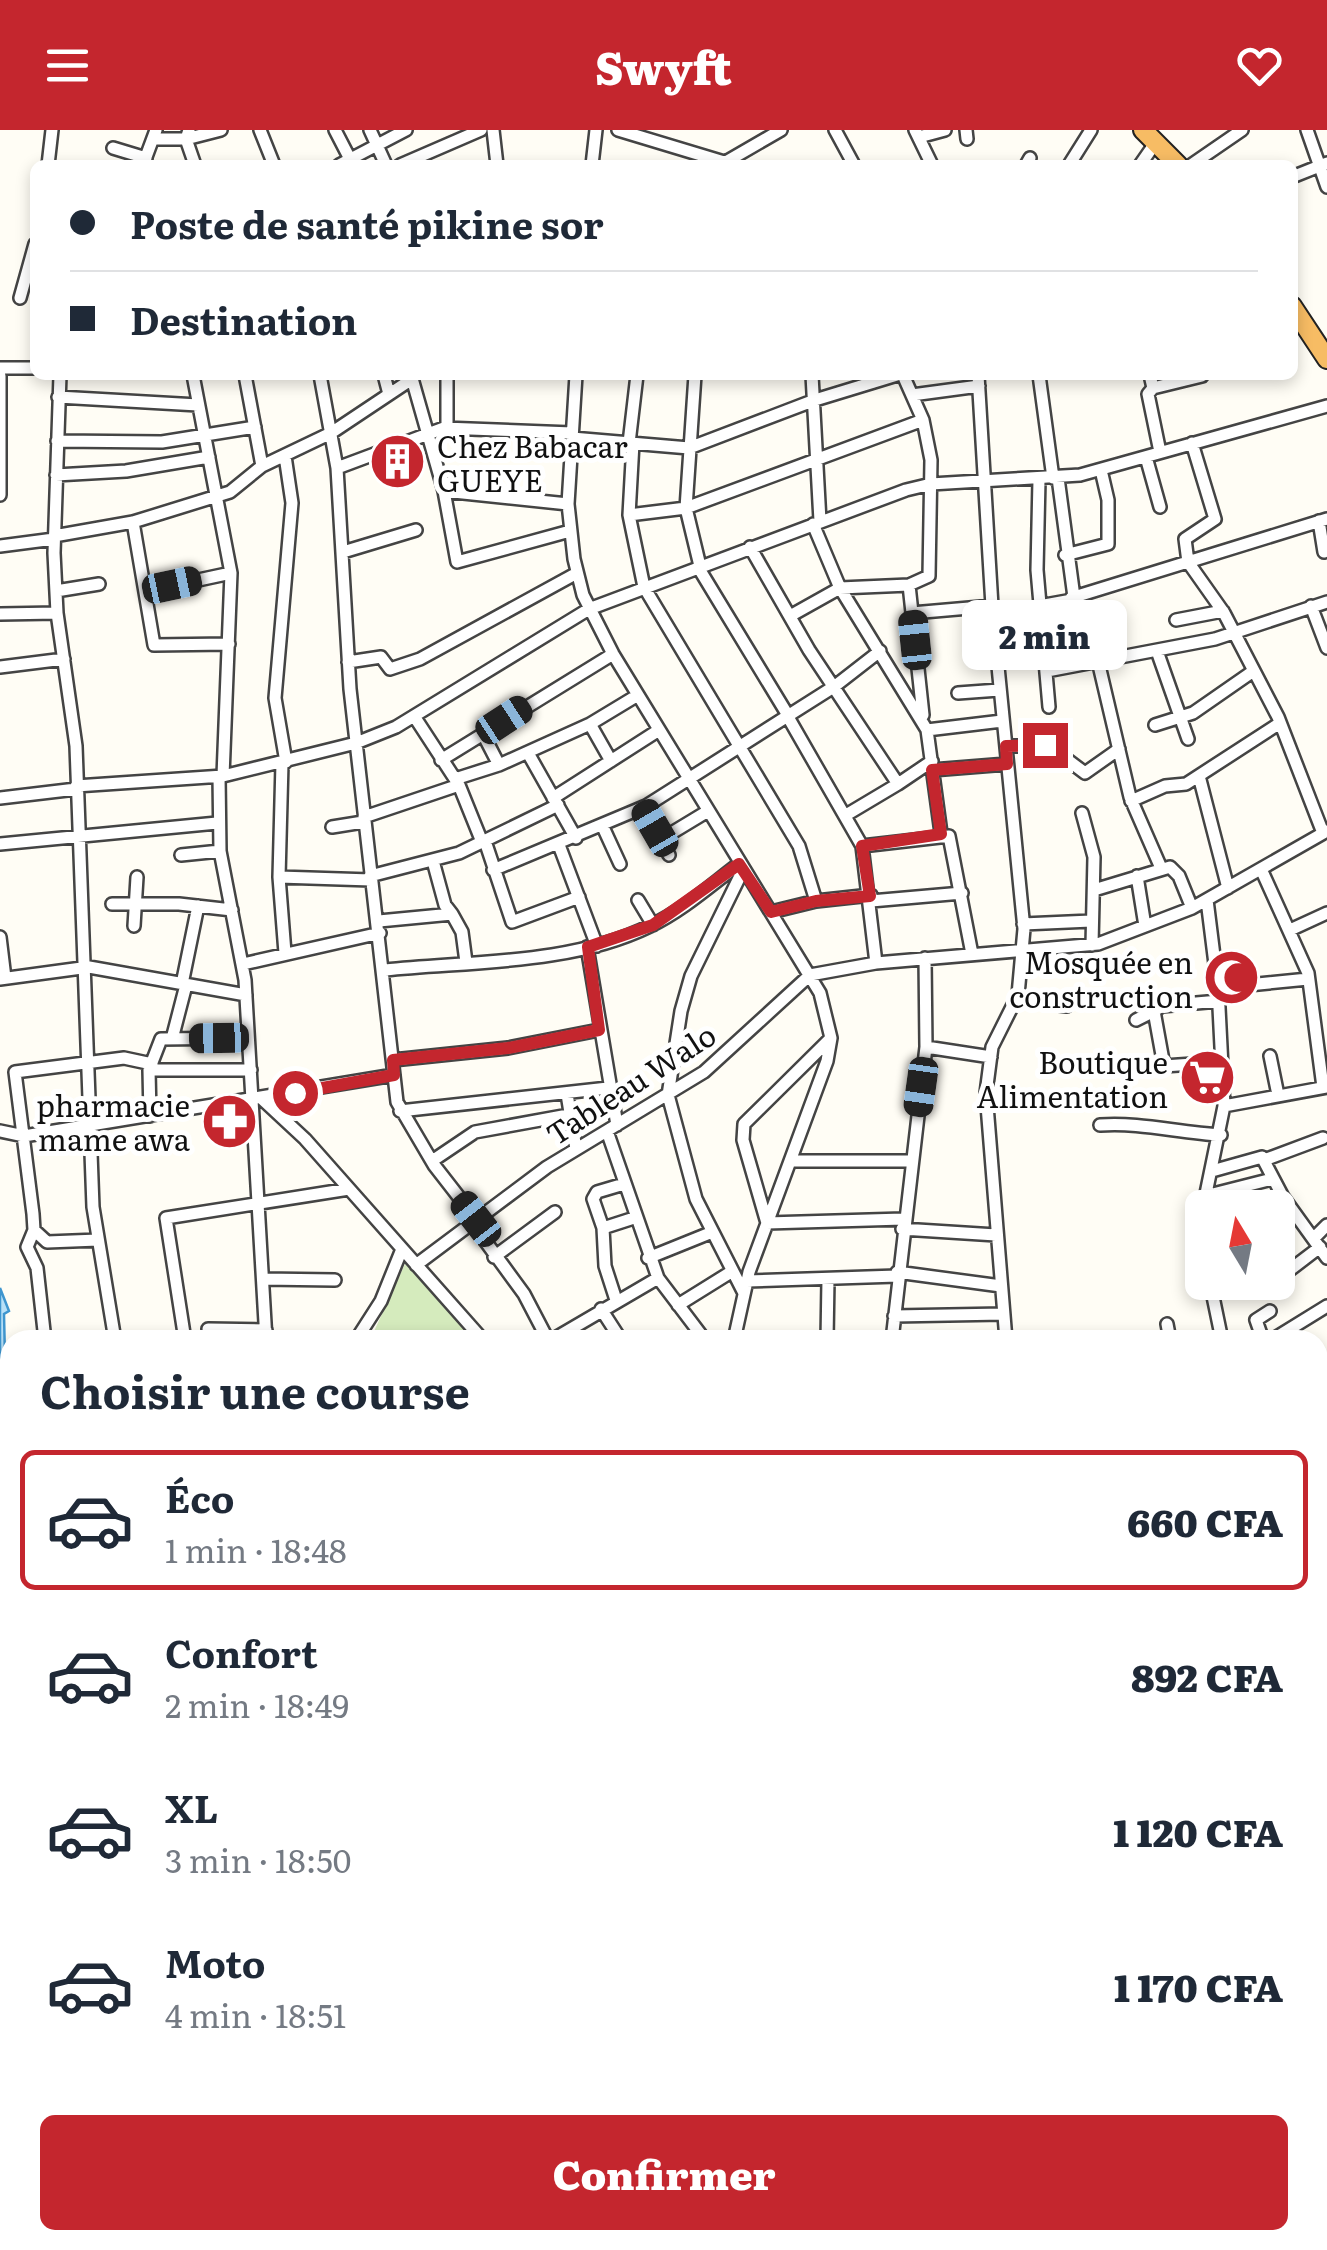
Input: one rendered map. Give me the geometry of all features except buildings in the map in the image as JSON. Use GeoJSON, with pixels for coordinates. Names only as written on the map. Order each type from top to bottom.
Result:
{"type":"FeatureCollection","features":[{"type":"Feature","properties":{"kind":"highway"},"geometry":{"type":"LineString","coordinates":[[1149,136],[1173,160]]}},
{"type":"Feature","properties":{"kind":"highway"},"geometry":{"type":"LineString","coordinates":[[1298,315],[1327,359]]}},
{"type":"Feature","properties":{"kind":"street"},"geometry":{"type":"LineString","coordinates":[[49,160],[52,130]]}},
{"type":"Feature","properties":{"kind":"street"},"geometry":{"type":"LineString","coordinates":[[146,160],[155,135],[221,130]]}},
{"type":"Feature","properties":{"kind":"street"},"geometry":{"type":"LineString","coordinates":[[260,130],[272,160]]}},
{"type":"Feature","properties":{"kind":"street"},"geometry":{"type":"LineString","coordinates":[[336,130],[350,160]]}},
{"type":"Feature","properties":{"kind":"street"},"geometry":{"type":"LineString","coordinates":[[370,130],[383,160]]}},
{"type":"Feature","properties":{"kind":"street"},"geometry":{"type":"LineString","coordinates":[[352,160],[406,130]]}},
{"type":"Feature","properties":{"kind":"street"},"geometry":{"type":"LineString","coordinates":[[412,160],[481,130]]}},
{"type":"Feature","properties":{"kind":"street"},"geometry":{"type":"LineString","coordinates":[[493,130],[496,160]]}},
{"type":"Feature","properties":{"kind":"street"},"geometry":{"type":"LineString","coordinates":[[593,160],[596,130]]}},
{"type":"Feature","properties":{"kind":"street"},"geometry":{"type":"LineString","coordinates":[[618,130],[715,160]]}},
{"type":"Feature","properties":{"kind":"street"},"geometry":{"type":"LineString","coordinates":[[649,137],[662,130]]}},
{"type":"Feature","properties":{"kind":"street"},"geometry":{"type":"LineString","coordinates":[[733,160],[781,130]]}},
{"type":"Feature","properties":{"kind":"street"},"geometry":{"type":"LineString","coordinates":[[835,130],[851,160]]}},
{"type":"Feature","properties":{"kind":"street"},"geometry":{"type":"LineString","coordinates":[[930,160],[917,134],[945,130]]}},
{"type":"Feature","properties":{"kind":"street"},"geometry":{"type":"LineString","coordinates":[[1072,160],[1092,130]]}},
{"type":"Feature","properties":{"kind":"street"},"geometry":{"type":"LineString","coordinates":[[1199,160],[1242,130]]}},
{"type":"Feature","properties":{"kind":"street"},"geometry":{"type":"LineString","coordinates":[[1307,130],[1323,165],[1327,188]]}},
{"type":"Feature","properties":{"kind":"street"},"geometry":{"type":"LineString","coordinates":[[188,134],[194,160]]}},
{"type":"Feature","properties":{"kind":"street"},"geometry":{"type":"LineString","coordinates":[[1142,160],[1149,136]]}},
{"type":"Feature","properties":{"kind":"street"},"geometry":{"type":"LineString","coordinates":[[113,148],[140,160]]}},
{"type":"Feature","properties":{"kind":"street"},"geometry":{"type":"LineString","coordinates":[[1298,175],[1323,165]]}},
{"type":"Feature","properties":{"kind":"street"},"geometry":{"type":"LineString","coordinates":[[20,298],[30,262]]}},
{"type":"Feature","properties":{"kind":"street"},"geometry":{"type":"LineString","coordinates":[[0,368],[30,368]]}},
{"type":"Feature","properties":{"kind":"street"},"geometry":{"type":"LineString","coordinates":[[0,376],[0,495]]}},
{"type":"Feature","properties":{"kind":"street"},"geometry":{"type":"LineString","coordinates":[[60,380],[54,538],[57,613],[74,723],[84,1060],[98,1240],[113,1330]]}},
{"type":"Feature","properties":{"kind":"street"},"geometry":{"type":"LineString","coordinates":[[193,380],[231,573],[217,823],[243,964],[251,1070],[258,1099],[266,1330]]}},
{"type":"Feature","properties":{"kind":"street"},"geometry":{"type":"LineString","coordinates":[[246,380],[262,466]]}},
{"type":"Feature","properties":{"kind":"street"},"geometry":{"type":"LineString","coordinates":[[321,380],[337,468],[348,662],[400,1111],[544,1330]]}},
{"type":"Feature","properties":{"kind":"street"},"geometry":{"type":"LineString","coordinates":[[385,380],[389,394]]}},
{"type":"Feature","properties":{"kind":"street"},"geometry":{"type":"LineString","coordinates":[[0,546],[133,522],[218,496],[242,486],[262,466],[331,433],[407,380]]}},
{"type":"Feature","properties":{"kind":"street"},"geometry":{"type":"LineString","coordinates":[[412,380],[430,433],[457,562],[570,531]]}},
{"type":"Feature","properties":{"kind":"street"},"geometry":{"type":"LineString","coordinates":[[447,380],[447,428]]}},
{"type":"Feature","properties":{"kind":"street"},"geometry":{"type":"LineString","coordinates":[[576,380],[568,504],[577,573],[589,609],[741,867],[810,975],[824,1004],[831,1038],[827,1061],[767,1222],[736,1330]]}},
{"type":"Feature","properties":{"kind":"street"},"geometry":{"type":"LineString","coordinates":[[637,380],[629,515],[644,588],[799,846],[816,901]]}},
{"type":"Feature","properties":{"kind":"street"},"geometry":{"type":"LineString","coordinates":[[695,380],[686,508],[699,566],[862,846],[876,963]]}},
{"type":"Feature","properties":{"kind":"street"},"geometry":{"type":"LineString","coordinates":[[813,380],[818,461],[816,523],[840,588],[925,725]]}},
{"type":"Feature","properties":{"kind":"street"},"geometry":{"type":"LineString","coordinates":[[337,468],[447,428],[572,435],[690,448],[869,380]]}},
{"type":"Feature","properties":{"kind":"street"},"geometry":{"type":"LineString","coordinates":[[790,616],[840,588],[909,585],[924,580],[932,569],[931,484],[923,420],[903,380]]}},
{"type":"Feature","properties":{"kind":"street"},"geometry":{"type":"LineString","coordinates":[[912,394],[978,380],[998,690],[1023,924],[1017,1000],[991,1057],[986,1103],[1005,1330]]}},
{"type":"Feature","properties":{"kind":"street"},"geometry":{"type":"LineString","coordinates":[[1041,380],[1082,664]]}},
{"type":"Feature","properties":{"kind":"street"},"geometry":{"type":"LineString","coordinates":[[1151,382],[1148,394],[1160,452]]}},
{"type":"Feature","properties":{"kind":"street"},"geometry":{"type":"LineString","coordinates":[[58,397],[198,405]]}},
{"type":"Feature","properties":{"kind":"street"},"geometry":{"type":"LineString","coordinates":[[0,798],[76,787],[221,776],[356,742],[414,716],[589,609],[816,523],[931,484],[1038,480],[1101,470],[1327,406]]}},
{"type":"Feature","properties":{"kind":"street"},"geometry":{"type":"LineString","coordinates":[[629,515],[686,508],[923,420]]}},
{"type":"Feature","properties":{"kind":"street"},"geometry":{"type":"LineString","coordinates":[[56,441],[205,438],[255,427]]}},
{"type":"Feature","properties":{"kind":"street"},"geometry":{"type":"LineString","coordinates":[[1192,443],[1215,519],[1185,539],[1188,562],[1223,611],[1280,723],[1327,848]]}},
{"type":"Feature","properties":{"kind":"street"},"geometry":{"type":"LineString","coordinates":[[284,954],[279,877],[284,762],[275,698],[292,502],[285,456]]}},
{"type":"Feature","properties":{"kind":"street"},"geometry":{"type":"LineString","coordinates":[[1146,456],[1160,508]]}},
{"type":"Feature","properties":{"kind":"street"},"geometry":{"type":"LineString","coordinates":[[56,476],[126,471],[208,457]]}},
{"type":"Feature","properties":{"kind":"street"},"geometry":{"type":"LineString","coordinates":[[1065,555],[1108,544],[1109,510],[1101,470]]}},
{"type":"Feature","properties":{"kind":"street"},"geometry":{"type":"LineString","coordinates":[[1038,480],[1040,606],[1049,707]]}},
{"type":"Feature","properties":{"kind":"street"},"geometry":{"type":"LineString","coordinates":[[444,491],[568,504]]}},
{"type":"Feature","properties":{"kind":"street"},"geometry":{"type":"LineString","coordinates":[[1040,606],[1323,520],[1324,552]]}},
{"type":"Feature","properties":{"kind":"street"},"geometry":{"type":"LineString","coordinates":[[133,522],[154,644],[229,644]]}},
{"type":"Feature","properties":{"kind":"street"},"geometry":{"type":"LineString","coordinates":[[343,552],[416,530]]}},
{"type":"Feature","properties":{"kind":"street"},"geometry":{"type":"LineString","coordinates":[[750,547],[898,784]]}},
{"type":"Feature","properties":{"kind":"street"},"geometry":{"type":"LineString","coordinates":[[146,591],[231,573]]}},
{"type":"Feature","properties":{"kind":"street"},"geometry":{"type":"LineString","coordinates":[[348,662],[381,657],[390,669],[420,659],[577,573]]}},
{"type":"Feature","properties":{"kind":"street"},"geometry":{"type":"LineString","coordinates":[[56,591],[99,584]]}},
{"type":"Feature","properties":{"kind":"street"},"geometry":{"type":"LineString","coordinates":[[909,585],[941,834]]}},
{"type":"Feature","properties":{"kind":"street"},"geometry":{"type":"LineString","coordinates":[[1047,671],[1235,634],[1327,602]]}},
{"type":"Feature","properties":{"kind":"street"},"geometry":{"type":"LineString","coordinates":[[912,613],[992,606]]}},
{"type":"Feature","properties":{"kind":"street"},"geometry":{"type":"LineString","coordinates":[[1311,606],[1327,648]]}},
{"type":"Feature","properties":{"kind":"street"},"geometry":{"type":"LineString","coordinates":[[1176,620],[1223,611]]}},
{"type":"Feature","properties":{"kind":"street"},"geometry":{"type":"LineString","coordinates":[[0,614],[57,613]]}},
{"type":"Feature","properties":{"kind":"street"},"geometry":{"type":"LineString","coordinates":[[1157,651],[1188,739]]}},
{"type":"Feature","properties":{"kind":"street"},"geometry":{"type":"LineString","coordinates":[[494,870],[643,808],[789,717],[880,652]]}},
{"type":"Feature","properties":{"kind":"street"},"geometry":{"type":"LineString","coordinates":[[441,760],[613,654]]}},
{"type":"Feature","properties":{"kind":"street"},"geometry":{"type":"LineString","coordinates":[[0,667],[64,659]]}},
{"type":"Feature","properties":{"kind":"street"},"geometry":{"type":"LineString","coordinates":[[1098,661],[1131,801],[1161,868]]}},
{"type":"Feature","properties":{"kind":"street"},"geometry":{"type":"LineString","coordinates":[[1155,724],[1215,701],[1252,672]]}},
{"type":"Feature","properties":{"kind":"street"},"geometry":{"type":"LineString","coordinates":[[958,693],[998,690]]}},
{"type":"Feature","properties":{"kind":"street"},"geometry":{"type":"LineString","coordinates":[[332,826],[364,820],[500,765],[590,724],[638,694]]}},
{"type":"Feature","properties":{"kind":"street"},"geometry":{"type":"LineString","coordinates":[[414,716],[457,782],[512,922],[579,897]]}},
{"type":"Feature","properties":{"kind":"street"},"geometry":{"type":"LineString","coordinates":[[925,725],[1002,721]]}},
{"type":"Feature","properties":{"kind":"street"},"geometry":{"type":"LineString","coordinates":[[1131,801],[1199,776],[1280,723]]}},
{"type":"Feature","properties":{"kind":"street"},"geometry":{"type":"LineString","coordinates":[[590,724],[610,761]]}},
{"type":"Feature","properties":{"kind":"street"},"geometry":{"type":"LineString","coordinates":[[279,877],[371,878],[433,861],[483,841],[555,802],[659,730]]}},
{"type":"Feature","properties":{"kind":"street"},"geometry":{"type":"LineString","coordinates":[[484,734],[500,765]]}},
{"type":"Feature","properties":{"kind":"street"},"geometry":{"type":"LineString","coordinates":[[1006,746],[1049,746],[1088,776],[1119,749]]}},
{"type":"Feature","properties":{"kind":"street"},"geometry":{"type":"LineString","coordinates":[[528,752],[576,838]]}},
{"type":"Feature","properties":{"kind":"street"},"geometry":{"type":"LineString","coordinates":[[846,815],[932,765],[1007,764]]}},
{"type":"Feature","properties":{"kind":"street"},"geometry":{"type":"LineString","coordinates":[[1199,776],[1228,888]]}},
{"type":"Feature","properties":{"kind":"street"},"geometry":{"type":"LineString","coordinates":[[643,808],[670,855]]}},
{"type":"Feature","properties":{"kind":"street"},"geometry":{"type":"LineString","coordinates":[[660,840],[708,811]]}},
{"type":"Feature","properties":{"kind":"street"},"geometry":{"type":"LineString","coordinates":[[1082,813],[1094,850],[1092,945]]}},
{"type":"Feature","properties":{"kind":"street"},"geometry":{"type":"LineString","coordinates":[[0,844],[217,823]]}},
{"type":"Feature","properties":{"kind":"street"},"geometry":{"type":"LineString","coordinates":[[603,827],[620,864]]}},
{"type":"Feature","properties":{"kind":"street"},"geometry":{"type":"LineString","coordinates":[[1130,836],[1147,833]]}},
{"type":"Feature","properties":{"kind":"street"},"geometry":{"type":"LineString","coordinates":[[810,975],[876,963],[1092,945],[1192,908],[1323,833]]}},
{"type":"Feature","properties":{"kind":"street"},"geometry":{"type":"LineString","coordinates":[[862,846],[941,834],[952,840],[972,954]]}},
{"type":"Feature","properties":{"kind":"street"},"geometry":{"type":"LineString","coordinates":[[559,845],[592,946],[612,1128],[624,1184],[648,1258],[696,1330]]}},
{"type":"Feature","properties":{"kind":"street"},"geometry":{"type":"LineString","coordinates":[[181,855],[220,850]]}},
{"type":"Feature","properties":{"kind":"street"},"geometry":{"type":"LineString","coordinates":[[433,861],[444,905],[462,932],[466,962]]}},
{"type":"Feature","properties":{"kind":"street"},"geometry":{"type":"LineString","coordinates":[[385,970],[592,946],[653,925],[741,867]]}},
{"type":"Feature","properties":{"kind":"street"},"geometry":{"type":"LineString","coordinates":[[741,867],[691,976],[680,1011],[668,1095],[696,1199],[731,1272],[746,1287]]}},
{"type":"Feature","properties":{"kind":"street"},"geometry":{"type":"LineString","coordinates":[[1094,890],[1161,868],[1174,870],[1192,908]]}},
{"type":"Feature","properties":{"kind":"street"},"geometry":{"type":"LineString","coordinates":[[1224,1106],[1325,1087],[1308,979],[1262,869]]}},
{"type":"Feature","properties":{"kind":"street"},"geometry":{"type":"LineString","coordinates":[[1137,876],[1146,926]]}},
{"type":"Feature","properties":{"kind":"street"},"geometry":{"type":"LineString","coordinates":[[134,926],[137,877]]}},
{"type":"Feature","properties":{"kind":"street"},"geometry":{"type":"LineString","coordinates":[[771,912],[816,901],[962,893]]}},
{"type":"Feature","properties":{"kind":"street"},"geometry":{"type":"LineString","coordinates":[[638,900],[653,925]]}},
{"type":"Feature","properties":{"kind":"street"},"geometry":{"type":"LineString","coordinates":[[1207,900],[1219,994],[1224,1106],[1208,1190]]}},
{"type":"Feature","properties":{"kind":"street"},"geometry":{"type":"LineString","coordinates":[[112,904],[136,902],[232,910]]}},
{"type":"Feature","properties":{"kind":"street"},"geometry":{"type":"LineString","coordinates":[[172,1039],[198,906]]}},
{"type":"Feature","properties":{"kind":"street"},"geometry":{"type":"LineString","coordinates":[[1290,930],[1327,913]]}},
{"type":"Feature","properties":{"kind":"street"},"geometry":{"type":"LineString","coordinates":[[243,964],[379,927],[452,914]]}},
{"type":"Feature","properties":{"kind":"street"},"geometry":{"type":"LineString","coordinates":[[1023,924],[1092,921]]}},
{"type":"Feature","properties":{"kind":"street"},"geometry":{"type":"LineString","coordinates":[[0,936],[2,979],[81,967],[246,995]]}},
{"type":"Feature","properties":{"kind":"street"},"geometry":{"type":"LineString","coordinates":[[893,1330],[926,1047],[925,958]]}},
{"type":"Feature","properties":{"kind":"street","name":"Tableau Walo"},"geometry":{"type":"LineString","coordinates":[[416,1265],[576,1149],[719,1061],[810,975]]}},
{"type":"Feature","properties":{"kind":"street"},"geometry":{"type":"LineString","coordinates":[[1136,1020],[1162,1006],[1308,979]]}},
{"type":"Feature","properties":{"kind":"street"},"geometry":{"type":"LineString","coordinates":[[1017,1000],[1066,1006]]}},
{"type":"Feature","properties":{"kind":"street"},"geometry":{"type":"LineString","coordinates":[[1312,1008],[1327,1006]]}},
{"type":"Feature","properties":{"kind":"street"},"geometry":{"type":"LineString","coordinates":[[1154,1011],[1164,1066],[1222,1062]]}},
{"type":"Feature","properties":{"kind":"street"},"geometry":{"type":"LineString","coordinates":[[393,1060],[508,1048],[599,1030]]}},
{"type":"Feature","properties":{"kind":"street"},"geometry":{"type":"LineString","coordinates":[[150,1116],[150,1067],[161,1039],[248,1038]]}},
{"type":"Feature","properties":{"kind":"street"},"geometry":{"type":"LineString","coordinates":[[767,1222],[743,1140],[744,1124],[831,1038]]}},
{"type":"Feature","properties":{"kind":"street"},"geometry":{"type":"LineString","coordinates":[[926,1047],[991,1057]]}},
{"type":"Feature","properties":{"kind":"street"},"geometry":{"type":"LineString","coordinates":[[1270,1056],[1278,1095]]}},
{"type":"Feature","properties":{"kind":"street"},"geometry":{"type":"LineString","coordinates":[[45,1330],[37,1268],[27,1248],[34,1230],[15,1072],[84,1060],[129,1058],[150,1067],[251,1070]]}},
{"type":"Feature","properties":{"kind":"street"},"geometry":{"type":"LineString","coordinates":[[0,1131],[24,1136],[394,1075]]}},
{"type":"Feature","properties":{"kind":"street"},"geometry":{"type":"LineString","coordinates":[[400,1111],[608,1088]]}},
{"type":"Feature","properties":{"kind":"street"},"geometry":{"type":"LineString","coordinates":[[566,1094],[576,1149]]}},
{"type":"Feature","properties":{"kind":"street"},"geometry":{"type":"LineString","coordinates":[[258,1099],[349,1190],[474,1330]]}},
{"type":"Feature","properties":{"kind":"street"},"geometry":{"type":"LineString","coordinates":[[432,1161],[475,1132],[568,1115]]}},
{"type":"Feature","properties":{"kind":"street"},"geometry":{"type":"LineString","coordinates":[[1100,1125],[1151,1124],[1187,1134],[1221,1135]]}},
{"type":"Feature","properties":{"kind":"street"},"geometry":{"type":"LineString","coordinates":[[1264,1160],[1323,1138]]}},
{"type":"Feature","properties":{"kind":"street"},"geometry":{"type":"LineString","coordinates":[[1212,1171],[1260,1156],[1320,1248]]}},
{"type":"Feature","properties":{"kind":"street"},"geometry":{"type":"LineString","coordinates":[[791,1161],[911,1160]]}},
{"type":"Feature","properties":{"kind":"street"},"geometry":{"type":"LineString","coordinates":[[1243,1190],[1272,1179]]}},
{"type":"Feature","properties":{"kind":"street"},"geometry":{"type":"LineString","coordinates":[[616,1300],[605,1266],[594,1194],[624,1184]]}},
{"type":"Feature","properties":{"kind":"street"},"geometry":{"type":"LineString","coordinates":[[183,1330],[164,1220],[349,1190]]}},
{"type":"Feature","properties":{"kind":"street"},"geometry":{"type":"LineString","coordinates":[[494,1257],[554,1212]]}},
{"type":"Feature","properties":{"kind":"street"},"geometry":{"type":"LineString","coordinates":[[602,1228],[634,1218]]}},
{"type":"Feature","properties":{"kind":"street"},"geometry":{"type":"LineString","coordinates":[[767,1222],[903,1224],[996,1235]]}},
{"type":"Feature","properties":{"kind":"street"},"geometry":{"type":"LineString","coordinates":[[1295,1266],[1320,1248],[1327,1225]]}},
{"type":"Feature","properties":{"kind":"street"},"geometry":{"type":"LineString","coordinates":[[34,1230],[47,1242],[98,1240]]}},
{"type":"Feature","properties":{"kind":"street"},"geometry":{"type":"LineString","coordinates":[[648,1258],[710,1233]]}},
{"type":"Feature","properties":{"kind":"street"},"geometry":{"type":"LineString","coordinates":[[362,1330],[380,1301],[402,1249]]}},
{"type":"Feature","properties":{"kind":"street"},"geometry":{"type":"LineString","coordinates":[[678,1305],[731,1272]]}},
{"type":"Feature","properties":{"kind":"street"},"geometry":{"type":"LineString","coordinates":[[746,1287],[897,1274],[1000,1286]]}},
{"type":"Feature","properties":{"kind":"street"},"geometry":{"type":"LineString","coordinates":[[566,1330],[658,1278]]}},
{"type":"Feature","properties":{"kind":"street"},"geometry":{"type":"LineString","coordinates":[[827,1330],[828,1278]]}},
{"type":"Feature","properties":{"kind":"street"},"geometry":{"type":"LineString","coordinates":[[263,1279],[336,1280]]}},
{"type":"Feature","properties":{"kind":"street"},"geometry":{"type":"LineString","coordinates":[[1214,1300],[1220,1330]]}},
{"type":"Feature","properties":{"kind":"street"},"geometry":{"type":"LineString","coordinates":[[1288,1330],[1327,1306]]}},
{"type":"Feature","properties":{"kind":"street"},"geometry":{"type":"LineString","coordinates":[[601,1309],[615,1330]]}},
{"type":"Feature","properties":{"kind":"street"},"geometry":{"type":"LineString","coordinates":[[1260,1330],[1256,1320],[1270,1310]]}},
{"type":"Feature","properties":{"kind":"street"},"geometry":{"type":"LineString","coordinates":[[894,1316],[1003,1314]]}},
{"type":"Feature","properties":{"kind":"street"},"geometry":{"type":"LineString","coordinates":[[1167,1324],[1168,1330]]}},
{"type":"Feature","properties":{"kind":"street"},"geometry":{"type":"LineString","coordinates":[[208,1329],[218,1330]]}},
{"type":"Feature","properties":{"kind":"green space"},"geometry":{"type":"Polygon","coordinates":[[[405,1264],[466,1330],[375,1330],[405,1264]]]}},
{"type":"Feature","properties":{"kind":"water"},"geometry":{"type":"Polygon","coordinates":[[[0,1288],[9,1311],[4,1314],[4,1330],[0,1330],[0,1288]]]}},
{"type":"Feature","properties":{"kind":"place","name":"Chez Babacar GUEYE"},"geometry":{"type":"Point","coordinates":[398,462]}},
{"type":"Feature","properties":{"kind":"place","name":"Mosquée en construction"},"geometry":{"type":"Point","coordinates":[1232,978]}},
{"type":"Feature","properties":{"kind":"place","name":"Boutique Alimentation"},"geometry":{"type":"Point","coordinates":[1207,1078]}},
{"type":"Feature","properties":{"kind":"place","name":"pharmacie mame awa"},"geometry":{"type":"Point","coordinates":[229,1121]}},
{"type":"Feature","properties":{"kind":"route"},"geometry":{"type":"LineString","coordinates":[[295,1093],[394,1075],[393,1060],[508,1048],[599,1030],[588,947],[653,925],[739,864],[771,912],[816,901],[870,896],[862,846],[941,834],[932,770],[1007,764],[1006,746],[1045,745]]}}]}
